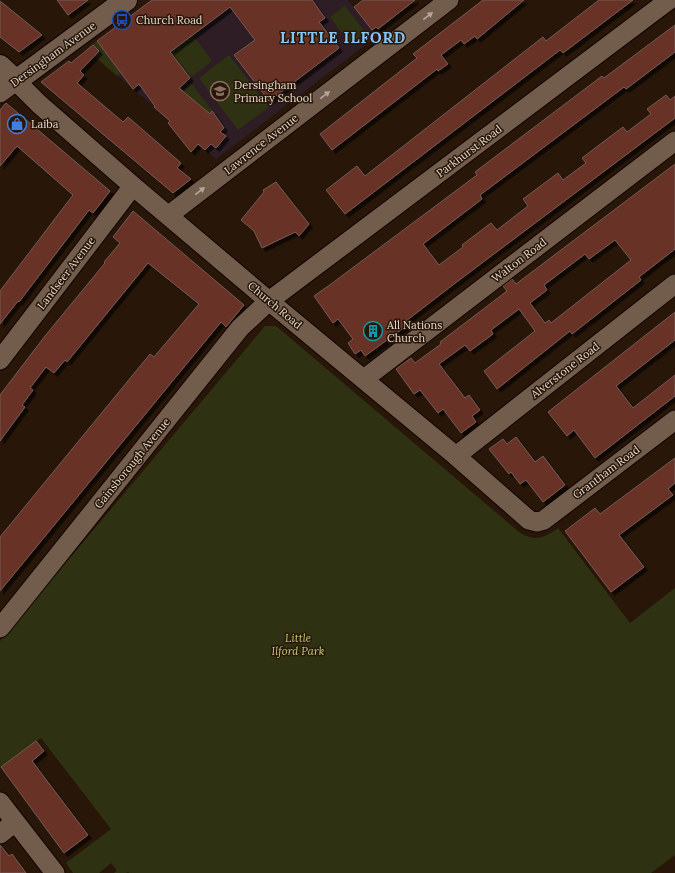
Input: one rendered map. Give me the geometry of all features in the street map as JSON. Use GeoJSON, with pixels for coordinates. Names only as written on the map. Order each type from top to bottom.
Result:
{"type":"FeatureCollection","features":[{"type":"Feature","properties":{"kind":"main road","name":"Dersingham Avenue"},"geometry":{"type":"LineString","coordinates":[[8,87],[126,0]]}},
{"type":"Feature","properties":{"kind":"main road","name":"Church Road"},"geometry":{"type":"LineString","coordinates":[[0,66],[8,87]]}},
{"type":"Feature","properties":{"kind":"street","name":"Lawrence Avenue"},"geometry":{"type":"LineString","coordinates":[[169,215],[449,0]]}},
{"type":"Feature","properties":{"kind":"street","name":"Parkhurst Road"},"geometry":{"type":"LineString","coordinates":[[269,301],[669,0]]}},
{"type":"Feature","properties":{"kind":"street","name":"Church Road"},"geometry":{"type":"LineString","coordinates":[[8,87],[39,104],[133,186],[456,456],[529,520],[537,522]]}},
{"type":"Feature","properties":{"kind":"street","name":"Walton Road"},"geometry":{"type":"LineString","coordinates":[[364,379],[674,145]]}},
{"type":"Feature","properties":{"kind":"street","name":"Landseer Avenue"},"geometry":{"type":"LineString","coordinates":[[0,360],[133,186]]}},
{"type":"Feature","properties":{"kind":"street","name":"Alverstone Road"},"geometry":{"type":"LineString","coordinates":[[456,456],[675,284]]}},
{"type":"Feature","properties":{"kind":"street","name":"Gainsborough Avenue"},"geometry":{"type":"LineString","coordinates":[[0,628],[240,328],[269,301]]}},
{"type":"Feature","properties":{"kind":"street","name":"Grantham Road"},"geometry":{"type":"LineString","coordinates":[[537,522],[544,520],[675,420]]}},
{"type":"Feature","properties":{"kind":"street"},"geometry":{"type":"LineString","coordinates":[[0,802],[54,873]]}},
{"type":"Feature","properties":{"kind":"street"},"geometry":{"type":"LineString","coordinates":[[0,834],[16,822]]}},
{"type":"Feature","properties":{"kind":"shaded area","name":"Dersingham Primary School"},"geometry":{"type":"Polygon","coordinates":[[[152,0],[348,0],[377,36],[216,159],[86,49],[152,0]]]}},
{"type":"Feature","properties":{"kind":"green space"},"geometry":{"type":"Polygon","coordinates":[[[345,6],[365,32],[350,44],[330,17],[345,6]]]}},
{"type":"Feature","properties":{"kind":"green space"},"geometry":{"type":"Polygon","coordinates":[[[108,33],[101,47],[121,73],[117,76],[94,56],[98,52],[91,45],[108,33]]]}},
{"type":"Feature","properties":{"kind":"green space"},"geometry":{"type":"Polygon","coordinates":[[[193,35],[212,61],[190,78],[170,52],[193,35]]]}},
{"type":"Feature","properties":{"kind":"green space"},"geometry":{"type":"Polygon","coordinates":[[[229,55],[269,107],[238,130],[199,78],[229,55]]]}},
{"type":"Feature","properties":{"kind":"green space"},"geometry":{"type":"Polygon","coordinates":[[[192,84],[214,113],[211,112],[210,114],[183,91],[192,84]]]}},
{"type":"Feature","properties":{"kind":"green space","name":"Little Ilford Park"},"geometry":{"type":"Polygon","coordinates":[[[265,326],[276,326],[519,532],[530,537],[539,538],[548,535],[558,528],[630,623],[675,588],[675,855],[651,873],[114,873],[117,870],[111,863],[99,873],[73,873],[66,863],[111,829],[41,738],[0,768],[0,641],[265,326]]]}},
{"type":"Feature","properties":{"kind":"building"},"geometry":{"type":"Polygon","coordinates":[[[57,0],[88,0],[68,15],[57,0]]]}},
{"type":"Feature","properties":{"kind":"building"},"geometry":{"type":"Polygon","coordinates":[[[152,0],[312,0],[325,18],[319,22],[339,48],[269,101],[234,55],[255,40],[230,7],[170,52],[190,78],[179,88],[210,114],[212,111],[224,128],[220,132],[226,136],[216,148],[211,144],[205,150],[198,144],[191,152],[168,123],[170,121],[154,107],[155,106],[139,84],[133,89],[97,41],[152,0]]]}},
{"type":"Feature","properties":{"kind":"building"},"geometry":{"type":"Polygon","coordinates":[[[363,0],[415,0],[378,29],[376,27],[372,30],[354,7],[363,0]]]}},
{"type":"Feature","properties":{"kind":"building"},"geometry":{"type":"Polygon","coordinates":[[[483,0],[524,0],[477,39],[475,36],[464,44],[461,40],[441,55],[448,64],[438,71],[437,69],[332,150],[320,134],[417,58],[413,54],[483,0]]]}},
{"type":"Feature","properties":{"kind":"building"},"geometry":{"type":"Polygon","coordinates":[[[599,0],[633,0],[563,53],[560,50],[345,214],[326,190],[357,166],[365,176],[543,37],[546,41],[599,0]]]}},
{"type":"Feature","properties":{"kind":"building"},"geometry":{"type":"Polygon","coordinates":[[[0,1],[42,35],[19,52],[0,37],[0,1]]]}},
{"type":"Feature","properties":{"kind":"building"},"geometry":{"type":"Polygon","coordinates":[[[675,25],[675,52],[626,89],[624,87],[480,195],[482,199],[423,244],[439,265],[491,223],[497,230],[528,206],[523,199],[558,173],[563,180],[586,163],[582,158],[623,127],[627,132],[651,114],[647,109],[666,95],[670,100],[675,96],[675,118],[406,321],[409,324],[365,356],[361,350],[355,354],[348,343],[353,339],[338,319],[333,323],[314,296],[477,175],[475,172],[602,76],[604,78],[675,25]]]}},
{"type":"Feature","properties":{"kind":"building"},"geometry":{"type":"Polygon","coordinates":[[[93,45],[99,51],[80,71],[84,75],[77,83],[123,122],[128,117],[181,163],[177,168],[191,179],[173,193],[41,82],[69,61],[71,63],[93,45]]]}},
{"type":"Feature","properties":{"kind":"building"},"geometry":{"type":"Polygon","coordinates":[[[6,103],[110,191],[93,213],[89,210],[19,302],[18,301],[0,324],[0,291],[73,195],[17,146],[0,166],[0,110],[6,103]]]}},
{"type":"Feature","properties":{"kind":"building"},"geometry":{"type":"Polygon","coordinates":[[[675,164],[675,249],[639,277],[641,280],[572,334],[570,331],[497,389],[484,371],[535,331],[519,309],[491,330],[493,334],[470,351],[465,345],[439,364],[465,398],[469,395],[480,410],[472,416],[476,422],[461,433],[443,409],[438,413],[420,390],[414,394],[396,369],[411,358],[415,363],[441,344],[440,342],[507,291],[503,286],[512,279],[516,284],[675,164]],[[615,240],[589,259],[585,254],[544,285],[547,290],[530,303],[545,323],[549,320],[551,323],[631,260],[615,240]]]}},
{"type":"Feature","properties":{"kind":"building"},"geometry":{"type":"Polygon","coordinates":[[[276,182],[309,224],[299,236],[295,232],[262,248],[254,231],[241,220],[264,192],[263,190],[276,182]]]}},
{"type":"Feature","properties":{"kind":"building"},"geometry":{"type":"Polygon","coordinates":[[[133,211],[244,305],[226,327],[221,322],[0,591],[0,537],[150,354],[154,357],[199,304],[148,263],[67,362],[65,360],[54,373],[46,367],[30,388],[33,390],[22,405],[25,407],[0,441],[0,395],[45,336],[120,243],[113,237],[133,211]]]}},
{"type":"Feature","properties":{"kind":"building"},"geometry":{"type":"Polygon","coordinates":[[[675,312],[675,340],[616,386],[633,408],[675,375],[675,396],[595,458],[574,430],[567,436],[548,412],[675,312]]]}},
{"type":"Feature","properties":{"kind":"building"},"geometry":{"type":"Polygon","coordinates":[[[516,437],[535,462],[543,456],[565,485],[543,502],[526,480],[520,484],[511,472],[509,474],[489,449],[503,439],[507,444],[516,437]]]}},
{"type":"Feature","properties":{"kind":"building"},"geometry":{"type":"Polygon","coordinates":[[[675,458],[675,483],[668,489],[673,495],[619,535],[644,567],[611,592],[565,531],[595,508],[600,514],[675,458]]]}},
{"type":"Feature","properties":{"kind":"building"},"geometry":{"type":"Polygon","coordinates":[[[36,741],[44,751],[32,761],[88,835],[64,853],[1,767],[36,741]]]}},
{"type":"Feature","properties":{"kind":"building"},"geometry":{"type":"Polygon","coordinates":[[[0,845],[9,856],[12,854],[26,873],[0,873],[0,845]]]}},
{"type":"Feature","properties":{"kind":"place","name":"Church Road"},"geometry":{"type":"Point","coordinates":[122,20]}},
{"type":"Feature","properties":{"kind":"place","name":"Dersingham Primary School"},"geometry":{"type":"Point","coordinates":[220,91]}},
{"type":"Feature","properties":{"kind":"place","name":"Laiba"},"geometry":{"type":"Point","coordinates":[17,124]}},
{"type":"Feature","properties":{"kind":"place","name":"All Nations Church"},"geometry":{"type":"Point","coordinates":[373,331]}},
{"type":"Feature","properties":{"kind":"district","name":"LITTLE ILFORD"},"geometry":{"type":"Point","coordinates":[343,38]}}]}
